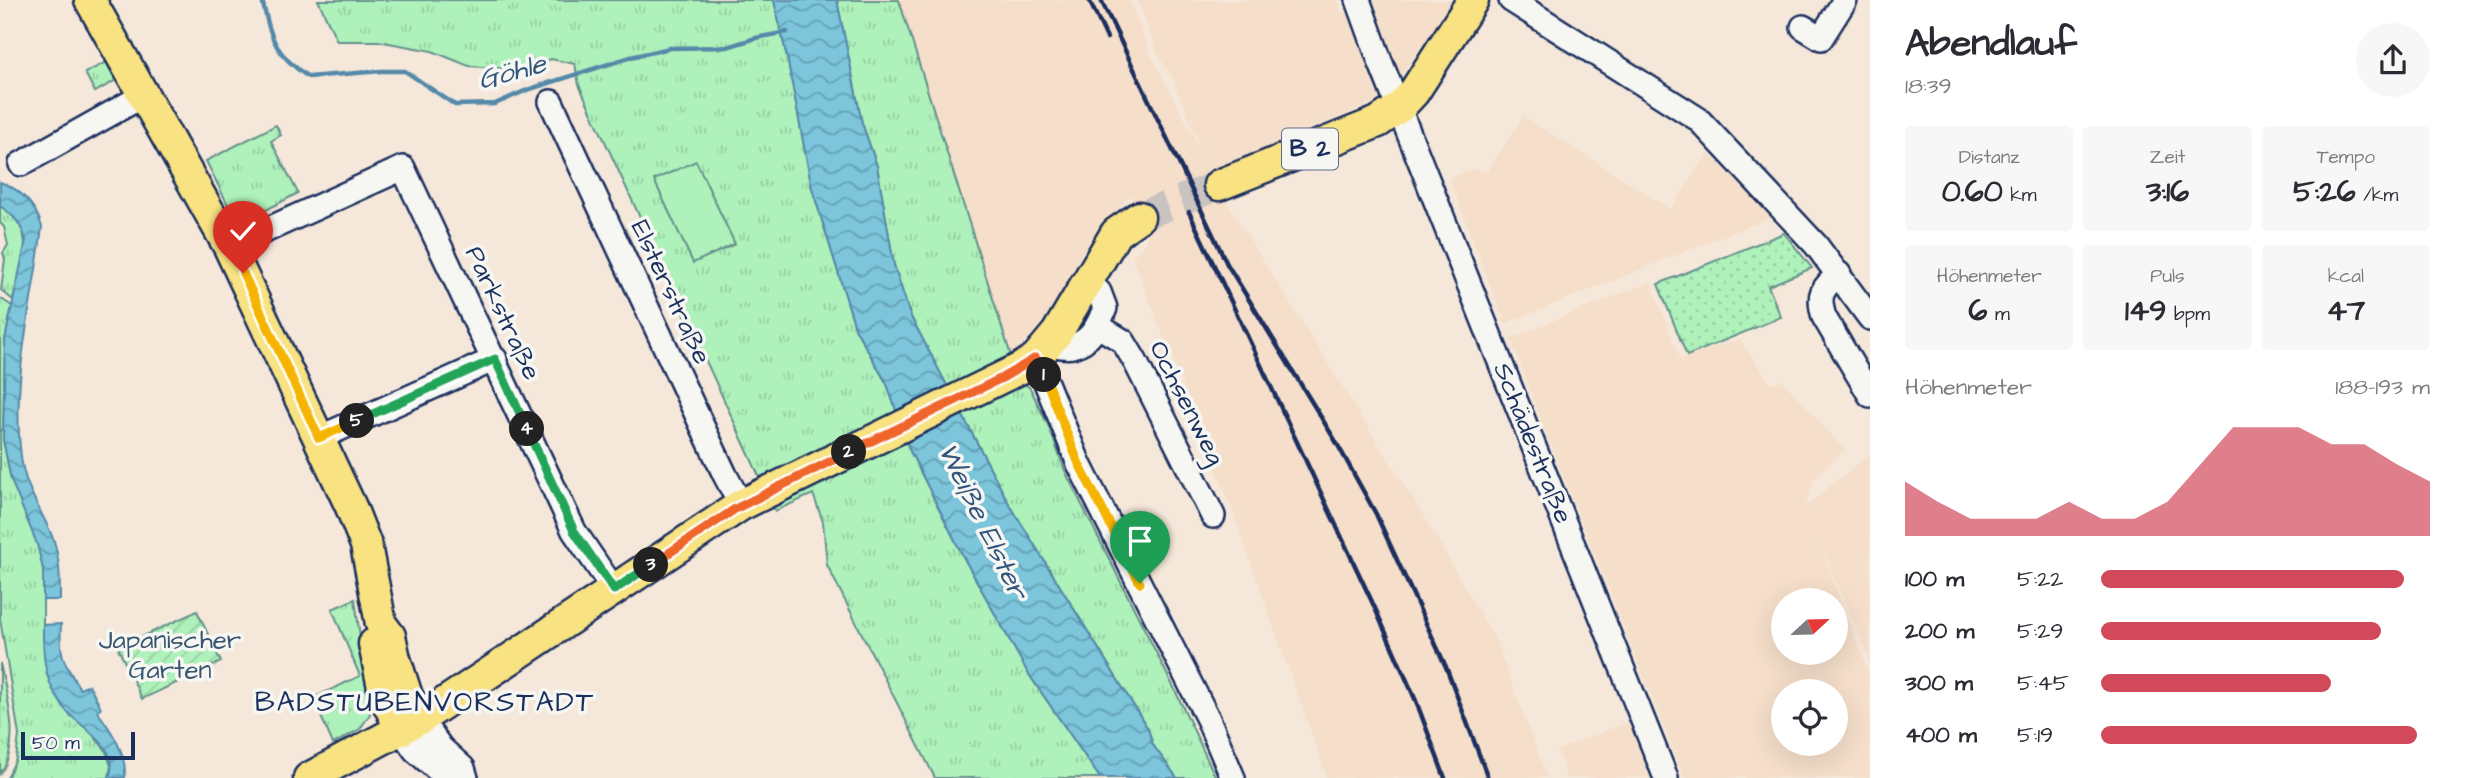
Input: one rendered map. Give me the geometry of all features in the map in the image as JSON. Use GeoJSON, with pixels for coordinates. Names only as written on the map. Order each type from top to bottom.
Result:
{"type":"FeatureCollection","features":[{"type":"Feature","properties":{"kind":"main road"},"geometry":{"type":"LineString","coordinates":[[90,0],[229,247],[351,507],[366,545],[382,624],[390,636],[407,696],[410,724]]}},
{"type":"Feature","properties":{"kind":"main road","name":"B 2"},"geometry":{"type":"LineString","coordinates":[[1219,186],[1378,121],[1400,107],[1425,77],[1473,0]]}},
{"type":"Feature","properties":{"kind":"main road"},"geometry":{"type":"LineString","coordinates":[[309,778],[410,724],[741,505],[1002,378],[1043,351],[1116,233],[1139,217]]}},
{"type":"Feature","properties":{"kind":"street","name":"Schädestraße"},"geometry":{"type":"LineString","coordinates":[[1359,0],[1380,61],[1666,778]]}},
{"type":"Feature","properties":{"kind":"street"},"geometry":{"type":"LineString","coordinates":[[1511,0],[1698,119],[1751,178],[1806,233],[1870,318]]}},
{"type":"Feature","properties":{"kind":"street"},"geometry":{"type":"LineString","coordinates":[[1821,38],[1845,0]]}},
{"type":"Feature","properties":{"kind":"street"},"geometry":{"type":"LineString","coordinates":[[21,164],[144,95]]}},
{"type":"Feature","properties":{"kind":"street","name":"Elsterstraße"},"geometry":{"type":"LineString","coordinates":[[551,102],[741,505]]}},
{"type":"Feature","properties":{"kind":"street","name":"Parkstraße"},"geometry":{"type":"LineString","coordinates":[[229,247],[403,168],[574,531],[614,590]]}},
{"type":"Feature","properties":{"kind":"street"},"geometry":{"type":"LineString","coordinates":[[1839,274],[1822,291],[1819,302],[1824,317],[1870,395]]}},
{"type":"Feature","properties":{"kind":"street"},"geometry":{"type":"LineString","coordinates":[[1087,281],[1099,292],[1105,308],[1098,326],[1089,337],[1072,347],[1043,351],[1079,464],[1208,719],[1233,778]]}},
{"type":"Feature","properties":{"kind":"street","name":"Ochsenweg"},"geometry":{"type":"LineString","coordinates":[[1098,326],[1123,341],[1136,361],[1213,516]]}},
{"type":"Feature","properties":{"kind":"street"},"geometry":{"type":"LineString","coordinates":[[319,438],[495,359]]}},
{"type":"Feature","properties":{"kind":"street"},"geometry":{"type":"LineString","coordinates":[[410,724],[415,750],[447,778]]}},
{"type":"Feature","properties":{"kind":"street"},"geometry":{"type":"LineString","coordinates":[[410,724],[463,768],[466,778]]}},
{"type":"Feature","properties":{"kind":"shaded area"},"geometry":{"type":"Polygon","coordinates":[[[899,0],[1130,0],[1151,55],[1205,158],[1173,80],[1157,53],[1137,0],[1338,0],[1342,13],[1370,0],[1451,0],[1443,16],[1384,99],[1211,170],[1224,198],[1424,516],[1497,643],[1547,778],[1327,778],[1234,515],[1132,257],[1148,240],[1131,195],[1090,239],[1047,318],[1011,356],[899,0]]]}},
{"type":"Feature","properties":{"kind":"shaded area"},"geometry":{"type":"Polygon","coordinates":[[[1523,116],[1671,209],[1708,153],[1774,216],[1505,324],[1449,178],[1475,168],[1487,172],[1523,116]]]}},
{"type":"Feature","properties":{"kind":"shaded area"},"geometry":{"type":"Polygon","coordinates":[[[1651,282],[1680,359],[1740,339],[1770,383],[1783,381],[1845,450],[1814,478],[1806,506],[1870,454],[1870,661],[1848,610],[1848,588],[1839,588],[1817,538],[1836,588],[1771,588],[1771,665],[1848,665],[1848,619],[1870,676],[1870,778],[1684,778],[1510,338],[1651,282]]]}},
{"type":"Feature","properties":{"kind":"shaded area"},"geometry":{"type":"Polygon","coordinates":[[[1628,722],[1650,778],[1566,778],[1557,750],[1628,722]]]}},
{"type":"Feature","properties":{"kind":"green space"},"geometry":{"type":"Polygon","coordinates":[[[318,0],[774,0],[812,188],[856,330],[887,384],[910,451],[965,560],[1028,673],[1100,778],[935,778],[827,565],[823,522],[813,494],[775,511],[579,85],[575,64],[551,59],[524,70],[469,66],[432,51],[378,41],[337,41],[318,0]]]}},
{"type":"Feature","properties":{"kind":"green space"},"geometry":{"type":"Polygon","coordinates":[[[837,0],[899,0],[1011,356],[981,370],[995,397],[1025,384],[1030,388],[1048,425],[1066,473],[1216,778],[1177,778],[1153,745],[1148,729],[1008,502],[910,315],[894,265],[877,166],[862,123],[837,0]]]}},
{"type":"Feature","properties":{"kind":"green space"},"geometry":{"type":"Polygon","coordinates":[[[106,62],[116,80],[95,92],[85,73],[106,62]]]}},
{"type":"Feature","properties":{"kind":"green space"},"geometry":{"type":"Polygon","coordinates":[[[276,125],[281,135],[271,141],[298,193],[238,225],[206,161],[276,125]]]}},
{"type":"Feature","properties":{"kind":"green space"},"geometry":{"type":"Polygon","coordinates":[[[696,161],[735,244],[693,263],[654,180],[696,161]]]}},
{"type":"Feature","properties":{"kind":"green space"},"geometry":{"type":"Polygon","coordinates":[[[0,206],[20,226],[24,237],[23,261],[13,300],[1,290],[5,259],[3,253],[8,245],[4,227],[0,223],[0,206]]]}},
{"type":"Feature","properties":{"kind":"green space"},"geometry":{"type":"Polygon","coordinates":[[[1784,233],[1812,268],[1768,286],[1781,317],[1687,356],[1658,284],[1784,233]]]}},
{"type":"Feature","properties":{"kind":"green space"},"geometry":{"type":"Polygon","coordinates":[[[0,298],[12,306],[5,340],[3,439],[11,480],[36,538],[43,569],[43,638],[68,713],[86,727],[105,749],[111,765],[109,778],[7,778],[16,759],[19,735],[0,619],[0,298]]]}},
{"type":"Feature","properties":{"kind":"green space"},"geometry":{"type":"Polygon","coordinates":[[[355,599],[370,714],[360,729],[333,744],[313,698],[360,676],[332,609],[355,599]]]}},
{"type":"Feature","properties":{"kind":"green space","name":"Japanischer Garten"},"geometry":{"type":"Polygon","coordinates":[[[197,611],[221,662],[142,699],[118,648],[197,611]]]}},
{"type":"Feature","properties":{"kind":"green space"},"geometry":{"type":"Polygon","coordinates":[[[0,663],[12,735],[7,762],[0,774],[0,663]]]}},
{"type":"Feature","properties":{"kind":"water","name":"Weiße Elster"},"geometry":{"type":"Polygon","coordinates":[[[774,0],[837,0],[862,123],[877,166],[894,265],[910,315],[1008,502],[1148,729],[1153,745],[1177,778],[1100,778],[1028,673],[965,560],[910,451],[887,384],[856,330],[812,188],[774,0]]]}},
{"type":"Feature","properties":{"kind":"water"},"geometry":{"type":"Polygon","coordinates":[[[0,182],[27,199],[42,227],[24,341],[19,427],[26,479],[56,548],[60,600],[43,600],[43,569],[37,544],[11,480],[3,439],[5,340],[26,240],[16,220],[0,206],[0,182]]]}},
{"type":"Feature","properties":{"kind":"water"},"geometry":{"type":"Polygon","coordinates":[[[61,624],[61,644],[66,665],[80,689],[89,685],[101,708],[97,711],[121,751],[125,778],[109,778],[111,767],[106,749],[68,713],[53,690],[44,658],[43,625],[61,624]]]}},
{"type":"Feature","properties":{"kind":"waterway","name":"Göhle"},"geometry":{"type":"LineString","coordinates":[[262,0],[276,44],[287,60],[308,77],[405,71],[455,105],[495,104],[527,90],[631,57],[670,48],[727,47],[787,32]]}},
{"type":"Feature","properties":{"kind":"tunnel"},"geometry":{"type":"LineString","coordinates":[[1139,217],[1219,185]]}},
{"type":"Feature","properties":{"kind":"railway"},"geometry":{"type":"LineString","coordinates":[[1089,0],[1107,38]]}},
{"type":"Feature","properties":{"kind":"railway"},"geometry":{"type":"LineString","coordinates":[[1101,0],[1227,264],[1335,440],[1376,514],[1446,667],[1488,778]]}},
{"type":"Feature","properties":{"kind":"railway"},"geometry":{"type":"LineString","coordinates":[[1189,212],[1374,606],[1416,701],[1445,778]]}},
{"type":"Feature","properties":{"kind":"district","name":"BADSTUBENVORSTADT"},"geometry":{"type":"Point","coordinates":[425,702]}},
{"type":"Feature","properties":{"kind":"route"},"geometry":{"type":"LineString","coordinates":[[243,273],[319,438],[495,359],[574,531],[614,590],[729,512],[761,494],[1002,378],[1036,358],[1079,464],[1140,583]]}}]}
